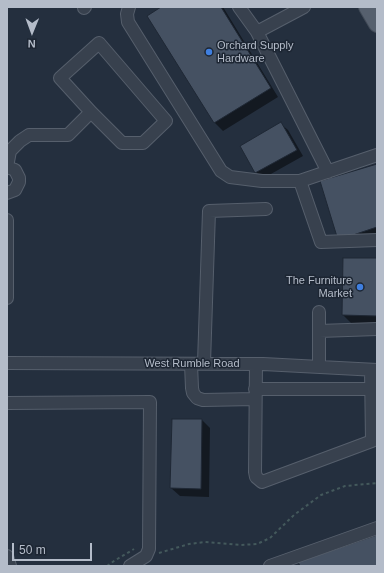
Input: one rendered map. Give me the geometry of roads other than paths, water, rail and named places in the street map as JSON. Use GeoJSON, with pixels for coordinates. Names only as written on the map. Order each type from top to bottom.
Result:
{"type":"FeatureCollection","features":[{"type":"Feature","properties":{"kind":"main road"},"geometry":{"type":"LineString","coordinates":[[367,7],[377,24]]}},
{"type":"Feature","properties":{"kind":"street"},"geometry":{"type":"LineString","coordinates":[[129,7],[127,14],[128,22],[221,171],[230,177],[262,181],[300,181],[377,155]]}},
{"type":"Feature","properties":{"kind":"street"},"geometry":{"type":"LineString","coordinates":[[238,7],[257,32],[328,172]]}},
{"type":"Feature","properties":{"kind":"street"},"geometry":{"type":"LineString","coordinates":[[257,32],[304,7]]}},
{"type":"Feature","properties":{"kind":"street"},"geometry":{"type":"LineString","coordinates":[[98,43],[166,121],[143,143],[122,143],[91,112],[60,78],[98,43]]}},
{"type":"Feature","properties":{"kind":"street"},"geometry":{"type":"LineString","coordinates":[[7,193],[15,190],[19,182],[18,174],[15,170],[7,167],[10,152],[20,141],[29,135],[68,135],[91,112]]}},
{"type":"Feature","properties":{"kind":"street"},"geometry":{"type":"LineString","coordinates":[[300,181],[321,242],[377,240]]}},
{"type":"Feature","properties":{"kind":"street"},"geometry":{"type":"LineString","coordinates":[[204,363],[209,211],[266,209]]}},
{"type":"Feature","properties":{"kind":"street"},"geometry":{"type":"LineString","coordinates":[[7,220],[7,298]]}},
{"type":"Feature","properties":{"kind":"street"},"geometry":{"type":"LineString","coordinates":[[319,312],[320,367]]}},
{"type":"Feature","properties":{"kind":"street"},"geometry":{"type":"LineString","coordinates":[[319,331],[377,328]]}},
{"type":"Feature","properties":{"kind":"street","name":"West Rumble Road"},"geometry":{"type":"LineString","coordinates":[[7,363],[204,363],[374,370]]}},
{"type":"Feature","properties":{"kind":"street"},"geometry":{"type":"LineString","coordinates":[[191,364],[193,393],[197,398],[203,400],[255,394],[372,389]]}},
{"type":"Feature","properties":{"kind":"street"},"geometry":{"type":"LineString","coordinates":[[256,364],[255,472],[256,477],[262,482],[372,441],[372,389],[374,370]]}},
{"type":"Feature","properties":{"kind":"street"},"geometry":{"type":"LineString","coordinates":[[7,403],[150,402],[148,550],[146,556],[130,566]]}},
{"type":"Feature","properties":{"kind":"street"},"geometry":{"type":"LineString","coordinates":[[270,566],[377,528]]}},
{"type":"Feature","properties":{"kind":"street"},"geometry":{"type":"LineString","coordinates":[[7,556],[10,566]]}},
{"type":"Feature","properties":{"kind":"place","name":"Orchard Supply Hardware"},"geometry":{"type":"Point","coordinates":[209,52]}},
{"type":"Feature","properties":{"kind":"place","name":"The Furniture Market"},"geometry":{"type":"Point","coordinates":[360,287]}}]}
